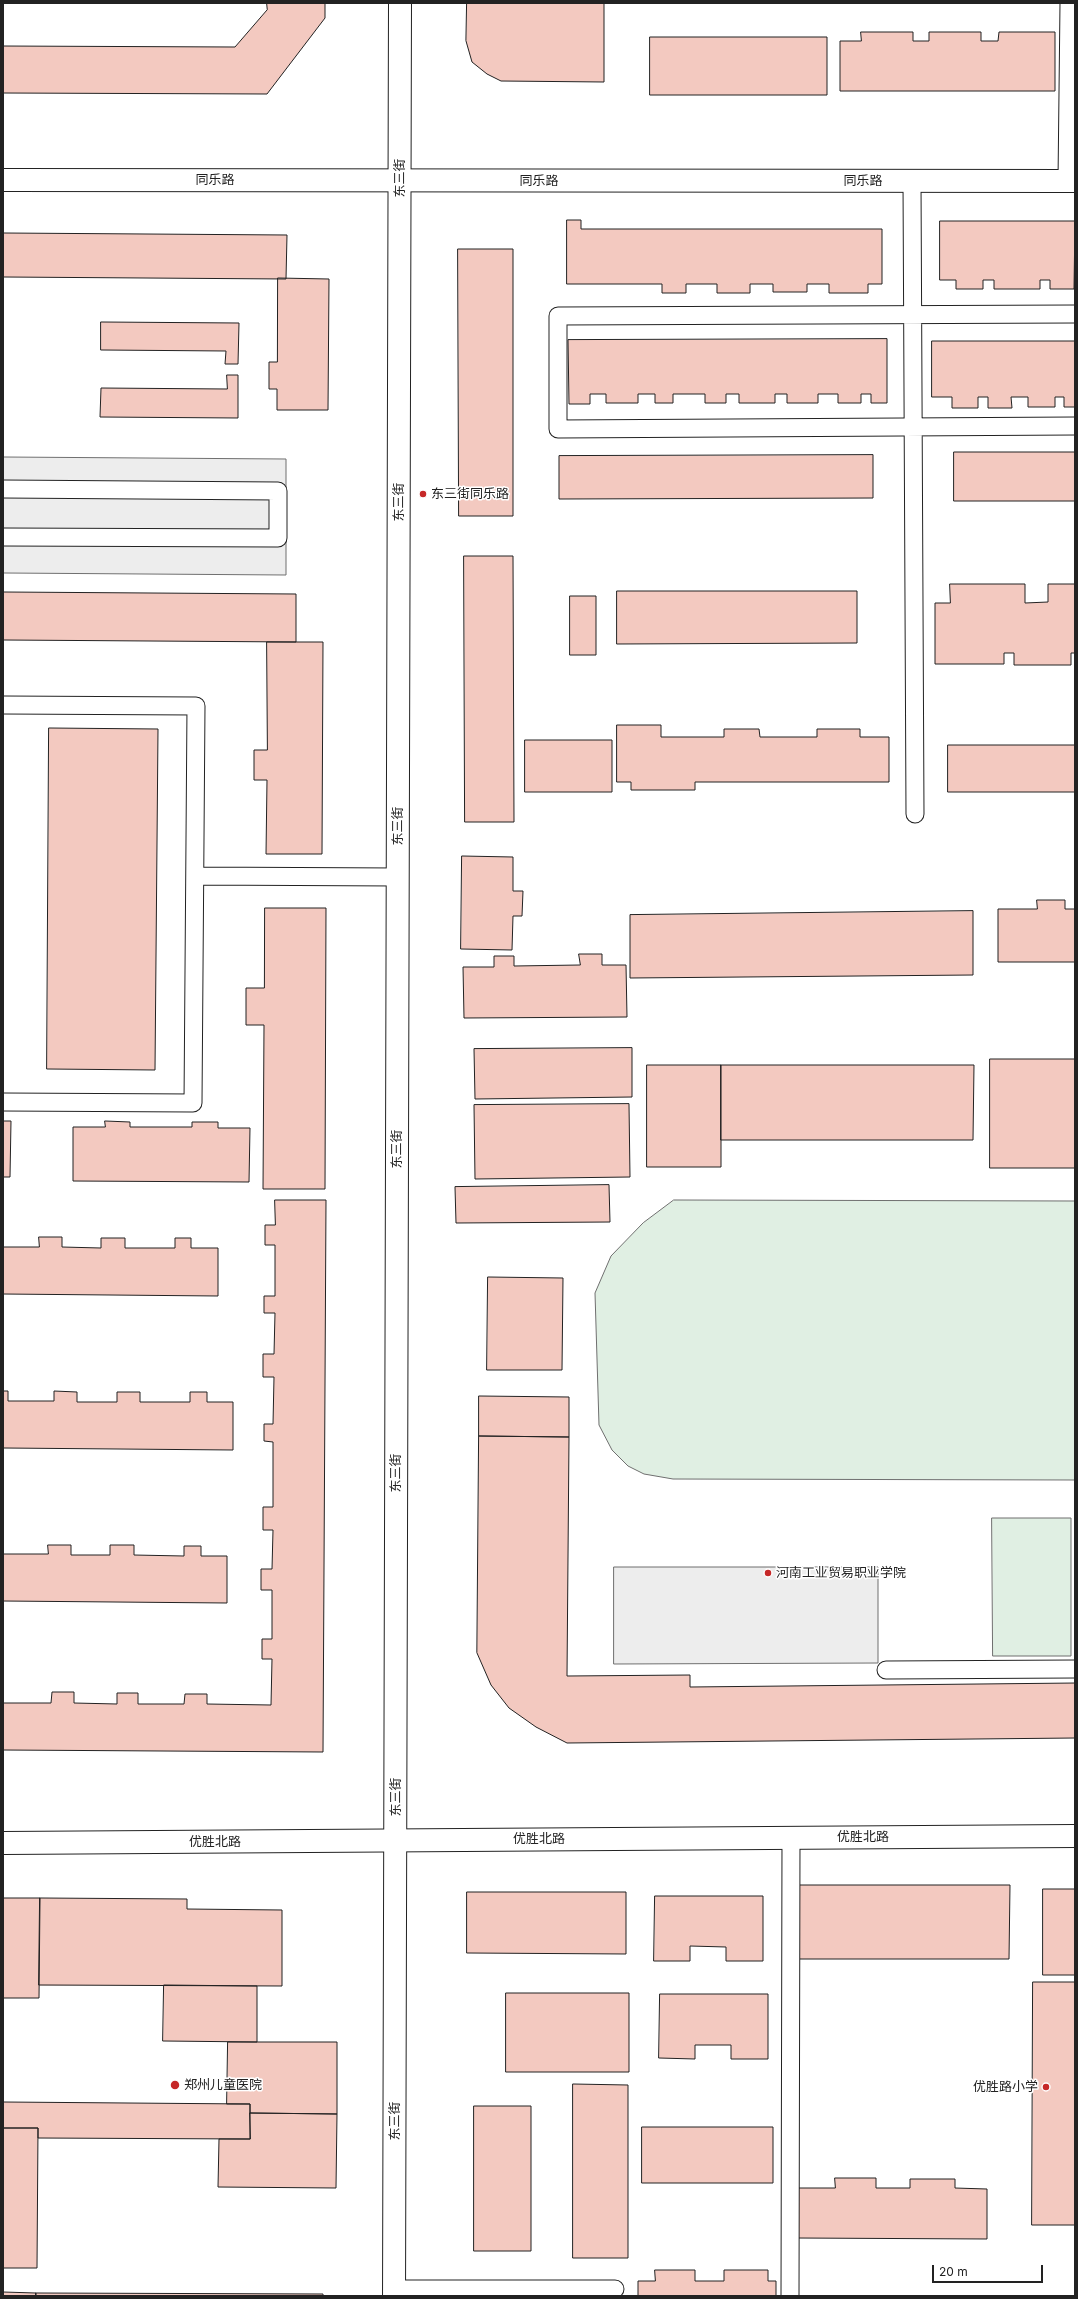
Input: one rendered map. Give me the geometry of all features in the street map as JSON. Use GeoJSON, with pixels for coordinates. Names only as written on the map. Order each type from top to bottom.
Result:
{"type":"FeatureCollection","features":[{"type":"Feature","properties":{"kind":"street","name":"东三街"},"geometry":{"type":"LineString","coordinates":[[394,2292],[400,3]]}},
{"type":"Feature","properties":{"kind":"street","name":"同乐路"},"geometry":{"type":"LineString","coordinates":[[3,180],[1071,181]]}},
{"type":"Feature","properties":{"kind":"street","name":"优胜北路"},"geometry":{"type":"LineString","coordinates":[[3,1844],[1075,1836]]}},
{"type":"Feature","properties":{"kind":"lane"},"geometry":{"type":"LineString","coordinates":[[1069,3],[1071,181]]}},
{"type":"Feature","properties":{"kind":"lane"},"geometry":{"type":"LineString","coordinates":[[912,181],[915,814]]}},
{"type":"Feature","properties":{"kind":"lane"},"geometry":{"type":"LineString","coordinates":[[1075,314],[558,316],[558,429],[1075,426]]}},
{"type":"Feature","properties":{"kind":"lane"},"geometry":{"type":"LineString","coordinates":[[3,489],[278,491],[278,538],[3,537]]}},
{"type":"Feature","properties":{"kind":"lane"},"geometry":{"type":"LineString","coordinates":[[3,705],[196,706],[193,1104],[3,1102]]}},
{"type":"Feature","properties":{"kind":"lane"},"geometry":{"type":"LineString","coordinates":[[194,876],[398,877]]}},
{"type":"Feature","properties":{"kind":"lane"},"geometry":{"type":"LineString","coordinates":[[886,1670],[1075,1669]]}},
{"type":"Feature","properties":{"kind":"lane"},"geometry":{"type":"LineString","coordinates":[[790,2296],[791,1838]]}},
{"type":"Feature","properties":{"kind":"lane"},"geometry":{"type":"LineString","coordinates":[[394,2292],[615,2289]]}},
{"type":"Feature","properties":{"kind":"green space"},"geometry":{"type":"Polygon","coordinates":[[[674,1200],[1075,1201],[1075,1480],[673,1479],[644,1474],[628,1466],[612,1450],[599,1425],[595,1293],[611,1256],[643,1223],[674,1200]]]}},
{"type":"Feature","properties":{"kind":"green space"},"geometry":{"type":"Polygon","coordinates":[[[992,1518],[1071,1518],[1071,1656],[993,1656],[992,1518]]]}},
{"type":"Feature","properties":{"kind":"shaded area"},"geometry":{"type":"Polygon","coordinates":[[[3,457],[286,459],[286,575],[3,573],[3,457]]]}},
{"type":"Feature","properties":{"kind":"shaded area"},"geometry":{"type":"Polygon","coordinates":[[[614,1567],[878,1567],[878,1663],[614,1664],[614,1567]]]}},
{"type":"Feature","properties":{"kind":"building"},"geometry":{"type":"Polygon","coordinates":[[[267,3],[325,3],[325,18],[267,94],[3,93],[3,46],[235,47],[267,10],[267,3]]]}},
{"type":"Feature","properties":{"kind":"building"},"geometry":{"type":"Polygon","coordinates":[[[467,3],[604,3],[604,82],[501,81],[487,74],[472,62],[466,41],[467,3]]]}},
{"type":"Feature","properties":{"kind":"building"},"geometry":{"type":"Polygon","coordinates":[[[861,32],[913,32],[913,41],[929,41],[929,32],[981,32],[981,41],[998,41],[999,32],[1055,32],[1055,91],[840,91],[840,41],[861,41],[861,32]]]}},
{"type":"Feature","properties":{"kind":"building"},"geometry":{"type":"Polygon","coordinates":[[[650,37],[827,37],[827,95],[650,95],[650,37]]]}},
{"type":"Feature","properties":{"kind":"building"},"geometry":{"type":"Polygon","coordinates":[[[567,220],[581,220],[581,229],[882,229],[882,284],[868,284],[868,293],[829,293],[829,284],[807,284],[807,292],[773,292],[773,284],[750,284],[750,293],[717,293],[717,284],[686,284],[686,293],[662,293],[662,284],[567,284],[567,220]]]}},
{"type":"Feature","properties":{"kind":"building"},"geometry":{"type":"Polygon","coordinates":[[[940,221],[1075,221],[1074,289],[1050,289],[1050,280],[1040,280],[1040,289],[994,289],[994,280],[983,280],[983,289],[956,289],[956,280],[940,280],[940,221]]]}},
{"type":"Feature","properties":{"kind":"building"},"geometry":{"type":"Polygon","coordinates":[[[3,233],[287,235],[286,279],[3,277],[3,233]]]}},
{"type":"Feature","properties":{"kind":"building"},"geometry":{"type":"Polygon","coordinates":[[[458,249],[513,249],[513,516],[459,516],[458,249]]]}},
{"type":"Feature","properties":{"kind":"building"},"geometry":{"type":"Polygon","coordinates":[[[278,278],[329,279],[328,410],[277,410],[277,389],[269,389],[269,362],[277,362],[278,278]]]}},
{"type":"Feature","properties":{"kind":"building"},"geometry":{"type":"Polygon","coordinates":[[[101,322],[239,323],[238,364],[225,364],[226,351],[101,350],[101,322]]]}},
{"type":"Feature","properties":{"kind":"building"},"geometry":{"type":"Polygon","coordinates":[[[887,339],[887,403],[871,403],[871,394],[861,394],[861,403],[838,403],[838,394],[818,394],[818,403],[787,403],[787,394],[775,394],[775,403],[739,403],[739,394],[726,394],[726,403],[705,403],[705,394],[673,394],[673,403],[655,403],[655,394],[638,394],[638,403],[606,403],[606,394],[590,394],[590,404],[569,404],[568,340],[887,339]]]}},
{"type":"Feature","properties":{"kind":"building"},"geometry":{"type":"Polygon","coordinates":[[[932,341],[1075,341],[1075,407],[1064,407],[1064,397],[1055,397],[1055,407],[1028,407],[1028,397],[1011,397],[1012,408],[988,408],[988,397],[978,397],[978,408],[952,408],[952,397],[932,397],[932,341]]]}},
{"type":"Feature","properties":{"kind":"building"},"geometry":{"type":"Polygon","coordinates":[[[227,375],[238,375],[238,418],[100,417],[101,388],[227,389],[227,375]]]}},
{"type":"Feature","properties":{"kind":"building"},"geometry":{"type":"Polygon","coordinates":[[[954,452],[1075,452],[1075,501],[954,501],[954,452]]]}},
{"type":"Feature","properties":{"kind":"building"},"geometry":{"type":"Polygon","coordinates":[[[873,455],[873,498],[559,499],[559,456],[873,455]]]}},
{"type":"Feature","properties":{"kind":"building"},"geometry":{"type":"Polygon","coordinates":[[[464,556],[513,556],[514,822],[465,822],[464,556]]]}},
{"type":"Feature","properties":{"kind":"building"},"geometry":{"type":"Polygon","coordinates":[[[950,584],[1025,584],[1025,603],[1048,602],[1048,584],[1075,584],[1075,653],[1071,653],[1071,665],[1014,665],[1014,653],[1004,653],[1004,664],[935,664],[935,603],[950,603],[950,584]]]}},
{"type":"Feature","properties":{"kind":"building"},"geometry":{"type":"Polygon","coordinates":[[[617,591],[857,591],[857,643],[617,644],[617,591]]]}},
{"type":"Feature","properties":{"kind":"building"},"geometry":{"type":"Polygon","coordinates":[[[3,592],[296,594],[296,642],[3,640],[3,592]]]}},
{"type":"Feature","properties":{"kind":"building"},"geometry":{"type":"Polygon","coordinates":[[[570,596],[596,596],[596,655],[570,655],[570,596]]]}},
{"type":"Feature","properties":{"kind":"building"},"geometry":{"type":"Polygon","coordinates":[[[267,642],[323,642],[322,854],[266,854],[267,780],[254,780],[254,750],[267,750],[267,642]]]}},
{"type":"Feature","properties":{"kind":"building"},"geometry":{"type":"Polygon","coordinates":[[[617,725],[661,725],[661,737],[724,737],[724,729],[759,729],[760,737],[817,737],[817,729],[860,729],[860,737],[889,737],[889,782],[695,782],[695,790],[631,790],[631,782],[617,782],[617,725]]]}},
{"type":"Feature","properties":{"kind":"building"},"geometry":{"type":"Polygon","coordinates":[[[49,728],[158,729],[155,1070],[47,1069],[49,728]]]}},
{"type":"Feature","properties":{"kind":"building"},"geometry":{"type":"Polygon","coordinates":[[[525,740],[612,740],[612,792],[525,792],[525,740]]]}},
{"type":"Feature","properties":{"kind":"building"},"geometry":{"type":"Polygon","coordinates":[[[948,745],[1075,745],[1075,792],[948,792],[948,745]]]}},
{"type":"Feature","properties":{"kind":"building"},"geometry":{"type":"Polygon","coordinates":[[[462,856],[513,857],[513,891],[523,891],[522,916],[513,916],[512,950],[461,949],[462,856]]]}},
{"type":"Feature","properties":{"kind":"building"},"geometry":{"type":"Polygon","coordinates":[[[1037,900],[1065,900],[1065,909],[1075,909],[1075,962],[998,962],[998,909],[1037,909],[1037,900]]]}},
{"type":"Feature","properties":{"kind":"building"},"geometry":{"type":"Polygon","coordinates":[[[265,908],[326,908],[325,1189],[263,1189],[264,1025],[246,1025],[246,988],[264,988],[265,908]]]}},
{"type":"Feature","properties":{"kind":"building"},"geometry":{"type":"Polygon","coordinates":[[[973,911],[973,975],[630,978],[630,915],[973,911]]]}},
{"type":"Feature","properties":{"kind":"building"},"geometry":{"type":"Polygon","coordinates":[[[579,954],[602,954],[602,965],[626,965],[627,1017],[464,1018],[463,967],[494,967],[494,956],[514,956],[514,966],[580,965],[579,954]]]}},
{"type":"Feature","properties":{"kind":"building"},"geometry":{"type":"Polygon","coordinates":[[[632,1048],[632,1097],[475,1099],[474,1049],[632,1048]]]}},
{"type":"Feature","properties":{"kind":"building"},"geometry":{"type":"Polygon","coordinates":[[[990,1059],[1075,1059],[1075,1168],[990,1168],[990,1059]]]}},
{"type":"Feature","properties":{"kind":"building"},"geometry":{"type":"Polygon","coordinates":[[[647,1065],[721,1065],[721,1167],[647,1167],[647,1065]]]}},
{"type":"Feature","properties":{"kind":"building"},"geometry":{"type":"Polygon","coordinates":[[[721,1065],[974,1065],[973,1140],[721,1140],[721,1065]]]}},
{"type":"Feature","properties":{"kind":"building"},"geometry":{"type":"Polygon","coordinates":[[[629,1104],[630,1177],[475,1179],[474,1105],[629,1104]]]}},
{"type":"Feature","properties":{"kind":"building"},"geometry":{"type":"Polygon","coordinates":[[[3,1121],[11,1121],[10,1177],[3,1177],[3,1121]]]}},
{"type":"Feature","properties":{"kind":"building"},"geometry":{"type":"Polygon","coordinates":[[[105,1121],[130,1122],[130,1127],[192,1127],[192,1122],[218,1122],[218,1128],[250,1128],[249,1182],[73,1181],[73,1127],[105,1127],[105,1121]]]}},
{"type":"Feature","properties":{"kind":"building"},"geometry":{"type":"Polygon","coordinates":[[[609,1185],[610,1222],[456,1223],[455,1187],[609,1185]]]}},
{"type":"Feature","properties":{"kind":"building"},"geometry":{"type":"Polygon","coordinates":[[[275,1200],[326,1200],[323,1752],[3,1750],[3,1703],[51,1703],[52,1692],[74,1692],[74,1703],[117,1704],[117,1693],[138,1693],[138,1704],[184,1704],[185,1694],[207,1694],[207,1704],[271,1705],[272,1659],[262,1659],[262,1639],[272,1639],[272,1590],[261,1590],[261,1569],[272,1569],[273,1530],[263,1530],[263,1507],[273,1507],[273,1442],[264,1441],[264,1424],[273,1424],[274,1377],[263,1377],[263,1354],[274,1354],[275,1313],[264,1313],[264,1296],[275,1296],[275,1245],[265,1245],[265,1225],[275,1225],[275,1200]]]}},
{"type":"Feature","properties":{"kind":"building"},"geometry":{"type":"Polygon","coordinates":[[[39,1237],[62,1237],[62,1247],[101,1248],[101,1238],[125,1238],[125,1248],[175,1248],[175,1238],[191,1238],[191,1248],[218,1248],[218,1296],[3,1294],[3,1247],[39,1247],[39,1237]]]}},
{"type":"Feature","properties":{"kind":"building"},"geometry":{"type":"Polygon","coordinates":[[[488,1277],[563,1278],[562,1370],[487,1370],[488,1277]]]}},
{"type":"Feature","properties":{"kind":"building"},"geometry":{"type":"Polygon","coordinates":[[[3,1391],[8,1391],[8,1401],[54,1401],[54,1391],[77,1392],[77,1402],[117,1402],[117,1392],[140,1392],[140,1402],[190,1402],[190,1392],[207,1392],[207,1402],[233,1402],[233,1450],[3,1448],[3,1391]]]}},
{"type":"Feature","properties":{"kind":"building"},"geometry":{"type":"Polygon","coordinates":[[[479,1396],[569,1397],[569,1437],[479,1436],[479,1396]]]}},
{"type":"Feature","properties":{"kind":"building"},"geometry":{"type":"Polygon","coordinates":[[[479,1436],[569,1437],[567,1676],[690,1675],[690,1687],[1075,1683],[1075,1738],[567,1743],[536,1727],[509,1708],[491,1685],[477,1653],[479,1436]]]}},
{"type":"Feature","properties":{"kind":"building"},"geometry":{"type":"Polygon","coordinates":[[[48,1545],[71,1545],[71,1555],[110,1555],[110,1545],[134,1545],[134,1555],[184,1556],[184,1546],[201,1546],[201,1556],[227,1556],[227,1603],[3,1601],[3,1554],[48,1554],[48,1545]]]}},
{"type":"Feature","properties":{"kind":"building"},"geometry":{"type":"Polygon","coordinates":[[[798,1885],[1010,1885],[1009,1959],[798,1959],[798,1885]]]}},
{"type":"Feature","properties":{"kind":"building"},"geometry":{"type":"Polygon","coordinates":[[[1043,1889],[1075,1889],[1075,1975],[1043,1975],[1043,1889]]]}},
{"type":"Feature","properties":{"kind":"building"},"geometry":{"type":"Polygon","coordinates":[[[467,1892],[626,1892],[626,1954],[467,1953],[467,1892]]]}},
{"type":"Feature","properties":{"kind":"building"},"geometry":{"type":"Polygon","coordinates":[[[655,1896],[763,1896],[763,1961],[726,1961],[726,1947],[690,1946],[690,1961],[654,1961],[655,1896]]]}},
{"type":"Feature","properties":{"kind":"building"},"geometry":{"type":"Polygon","coordinates":[[[3,1898],[40,1898],[39,1998],[3,1998],[3,1898]]]}},
{"type":"Feature","properties":{"kind":"building"},"geometry":{"type":"Polygon","coordinates":[[[40,1898],[187,1899],[187,1909],[282,1910],[282,1986],[39,1985],[40,1898]]]}},
{"type":"Feature","properties":{"kind":"building"},"geometry":{"type":"Polygon","coordinates":[[[1033,1982],[1075,1982],[1075,2225],[1032,2225],[1033,1982]]]}},
{"type":"Feature","properties":{"kind":"building"},"geometry":{"type":"Polygon","coordinates":[[[164,1985],[257,1986],[257,2042],[163,2041],[164,1985]]]}},
{"type":"Feature","properties":{"kind":"building"},"geometry":{"type":"Polygon","coordinates":[[[506,1993],[629,1993],[629,2072],[506,2072],[506,1993]]]}},
{"type":"Feature","properties":{"kind":"building"},"geometry":{"type":"Polygon","coordinates":[[[660,1994],[768,1994],[768,2059],[731,2059],[731,2045],[695,2045],[695,2059],[659,2058],[660,1994]]]}},
{"type":"Feature","properties":{"kind":"building"},"geometry":{"type":"Polygon","coordinates":[[[228,2042],[337,2042],[337,2114],[250,2113],[250,2104],[227,2104],[228,2042]]]}},
{"type":"Feature","properties":{"kind":"building"},"geometry":{"type":"Polygon","coordinates":[[[573,2084],[628,2085],[628,2258],[573,2258],[573,2084]]]}},
{"type":"Feature","properties":{"kind":"building"},"geometry":{"type":"Polygon","coordinates":[[[3,2102],[250,2104],[250,2139],[38,2138],[38,2128],[3,2128],[3,2102]]]}},
{"type":"Feature","properties":{"kind":"building"},"geometry":{"type":"Polygon","coordinates":[[[474,2106],[531,2106],[531,2251],[474,2251],[474,2106]]]}},
{"type":"Feature","properties":{"kind":"building"},"geometry":{"type":"Polygon","coordinates":[[[250,2113],[337,2114],[336,2188],[218,2187],[219,2139],[250,2139],[250,2113]]]}},
{"type":"Feature","properties":{"kind":"building"},"geometry":{"type":"Polygon","coordinates":[[[642,2127],[773,2127],[773,2183],[642,2183],[642,2127]]]}},
{"type":"Feature","properties":{"kind":"building"},"geometry":{"type":"Polygon","coordinates":[[[3,2128],[38,2128],[37,2268],[3,2268],[3,2128]]]}},
{"type":"Feature","properties":{"kind":"building"},"geometry":{"type":"Polygon","coordinates":[[[835,2178],[876,2178],[876,2188],[910,2188],[910,2179],[955,2179],[955,2188],[987,2189],[987,2239],[797,2238],[798,2188],[835,2188],[835,2178]]]}},
{"type":"Feature","properties":{"kind":"building"},"geometry":{"type":"Polygon","coordinates":[[[655,2270],[695,2270],[695,2281],[724,2281],[724,2270],[768,2270],[768,2281],[776,2281],[776,2296],[638,2296],[638,2281],[655,2281],[655,2270]]]}},
{"type":"Feature","properties":{"kind":"building"},"geometry":{"type":"Polygon","coordinates":[[[3,2292],[36,2293],[36,2296],[3,2296],[3,2292]]]}},
{"type":"Feature","properties":{"kind":"building"},"geometry":{"type":"Polygon","coordinates":[[[36,2293],[323,2294],[323,2296],[36,2296],[36,2293]]]}},
{"type":"Feature","properties":{"kind":"place","name":"东三街同乐路"},"geometry":{"type":"Point","coordinates":[423,494]}},
{"type":"Feature","properties":{"kind":"place","name":"河南工业贸易职业学院"},"geometry":{"type":"Point","coordinates":[768,1573]}},
{"type":"Feature","properties":{"kind":"place","name":"郑州儿童医院"},"geometry":{"type":"Point","coordinates":[175,2085]}},
{"type":"Feature","properties":{"kind":"place","name":"优胜路小学"},"geometry":{"type":"Point","coordinates":[1046,2087]}}]}
